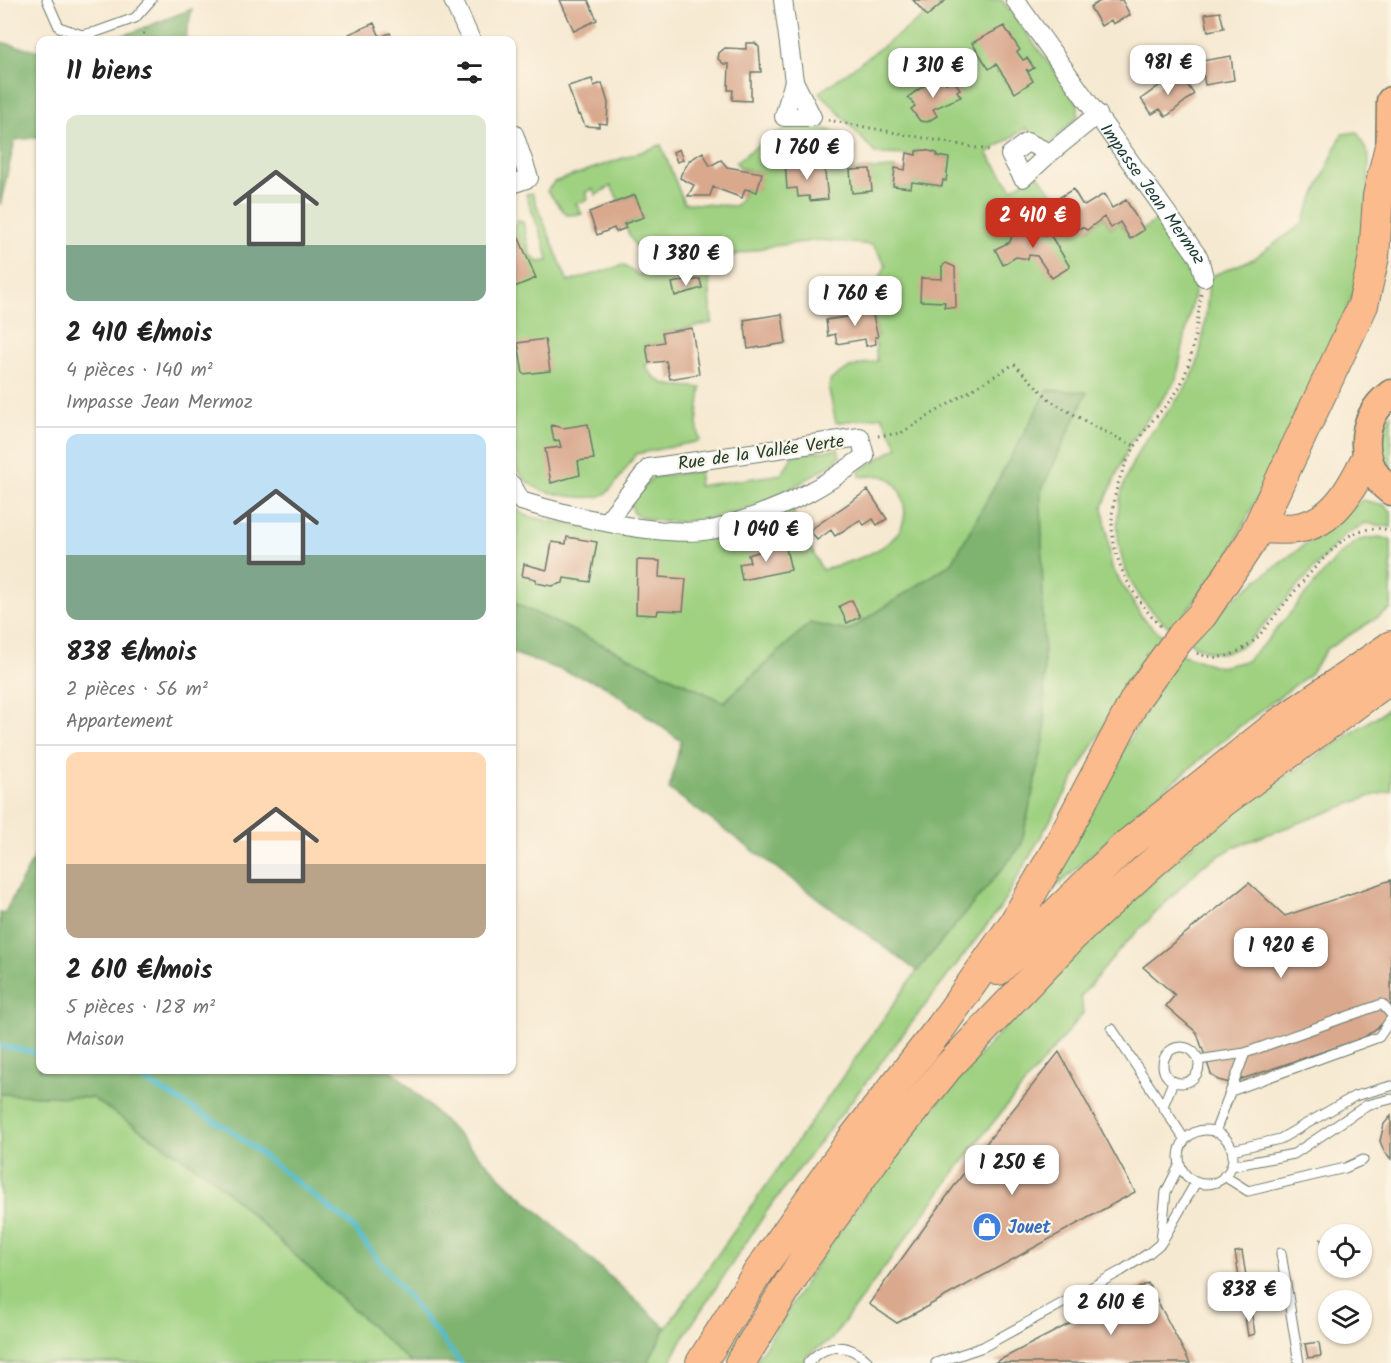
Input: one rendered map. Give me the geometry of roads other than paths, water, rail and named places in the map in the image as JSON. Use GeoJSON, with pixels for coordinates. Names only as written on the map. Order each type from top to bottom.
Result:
{"type":"FeatureCollection","features":[{"type":"Feature","properties":{"kind":"highway"},"geometry":{"type":"LineString","coordinates":[[701,1363],[755,1277],[851,1141],[940,1027],[1018,916],[1057,849],[1136,698],[1179,639],[1202,615],[1258,528],[1363,305],[1374,257],[1378,196],[1389,150]]}},
{"type":"Feature","properties":{"kind":"highway"},"geometry":{"type":"LineString","coordinates":[[1258,528],[1296,528],[1314,523],[1332,512],[1347,496],[1367,458]]}},
{"type":"Feature","properties":{"kind":"highway"},"geometry":{"type":"LineString","coordinates":[[940,1027],[1124,847],[1278,724],[1391,646]]}},
{"type":"Feature","properties":{"kind":"highway"},"geometry":{"type":"LineString","coordinates":[[740,1363],[813,1246],[873,1161],[947,1068],[1073,936],[1148,867],[1223,802],[1391,678]]}},
{"type":"Feature","properties":{"kind":"highway"},"geometry":{"type":"LineString","coordinates":[[1307,739],[1391,688]]}},
{"type":"Feature","properties":{"kind":"main road"},"geometry":{"type":"LineString","coordinates":[[1391,101],[1389,150],[1391,223]]}},
{"type":"Feature","properties":{"kind":"main road"},"geometry":{"type":"LineString","coordinates":[[1391,394],[1376,408],[1370,419],[1365,445],[1367,458],[1377,478],[1391,491]]}},
{"type":"Feature","properties":{"kind":"street"},"geometry":{"type":"LineString","coordinates":[[453,0],[469,36]]}},
{"type":"Feature","properties":{"kind":"street"},"geometry":{"type":"LineString","coordinates":[[783,0],[794,81],[812,117],[784,117],[794,81]]}},
{"type":"Feature","properties":{"kind":"street","name":"Impasse Jean Mermoz"},"geometry":{"type":"LineString","coordinates":[[1016,0],[1199,258],[1204,277]]}},
{"type":"Feature","properties":{"kind":"street","name":"Impasse Jean Mermoz"},"geometry":{"type":"LineString","coordinates":[[1050,153],[1027,142],[1010,155],[1023,178],[1098,114]]}},
{"type":"Feature","properties":{"kind":"street"},"geometry":{"type":"LineString","coordinates":[[516,143],[529,178],[516,183]]}},
{"type":"Feature","properties":{"kind":"street","name":"Rue de la Vallée Verte"},"geometry":{"type":"LineString","coordinates":[[516,492],[521,501],[556,512],[607,521],[660,530],[710,530],[773,510],[832,480],[865,456],[860,437],[649,468],[607,521]]}},
{"type":"Feature","properties":{"kind":"lane"},"geometry":{"type":"LineString","coordinates":[[47,0],[59,27],[82,35],[135,18],[151,0]]}},
{"type":"Feature","properties":{"kind":"lane"},"geometry":{"type":"LineString","coordinates":[[1198,1060],[1245,1053],[1382,1004],[1389,1009],[1391,1014]]}},
{"type":"Feature","properties":{"kind":"lane"},"geometry":{"type":"LineString","coordinates":[[1231,1091],[1379,1037],[1391,1019]]}},
{"type":"Feature","properties":{"kind":"lane"},"geometry":{"type":"LineString","coordinates":[[1112,1029],[1185,1140]]}},
{"type":"Feature","properties":{"kind":"lane"},"geometry":{"type":"LineString","coordinates":[[1180,1046],[1187,1047],[1198,1060],[1198,1071],[1191,1080],[1173,1082],[1164,1073],[1162,1067],[1169,1050],[1180,1046]]}},
{"type":"Feature","properties":{"kind":"lane"},"geometry":{"type":"LineString","coordinates":[[1215,1132],[1245,1053]]}},
{"type":"Feature","properties":{"kind":"lane"},"geometry":{"type":"LineString","coordinates":[[1163,1106],[1173,1082]]}},
{"type":"Feature","properties":{"kind":"lane"},"geometry":{"type":"LineString","coordinates":[[1232,1150],[1280,1139],[1355,1096],[1391,1086]]}},
{"type":"Feature","properties":{"kind":"lane"},"geometry":{"type":"LineString","coordinates":[[1231,1166],[1294,1154],[1367,1105],[1391,1099]]}},
{"type":"Feature","properties":{"kind":"lane"},"geometry":{"type":"LineString","coordinates":[[1199,1131],[1215,1132],[1223,1136],[1232,1150],[1231,1166],[1224,1176],[1213,1183],[1196,1182],[1184,1172],[1180,1164],[1179,1155],[1185,1140],[1199,1131]]}},
{"type":"Feature","properties":{"kind":"lane"},"geometry":{"type":"LineString","coordinates":[[1224,1176],[1248,1191],[1334,1171],[1363,1160]]}},
{"type":"Feature","properties":{"kind":"lane"},"geometry":{"type":"LineString","coordinates":[[1161,1243],[1166,1192],[1180,1164]]}},
{"type":"Feature","properties":{"kind":"lane"},"geometry":{"type":"LineString","coordinates":[[936,1363],[983,1347],[1121,1271],[1161,1243],[1196,1182]]}},
{"type":"Feature","properties":{"kind":"lane"},"geometry":{"type":"LineString","coordinates":[[1281,1253],[1299,1363]]}},
{"type":"Feature","properties":{"kind":"lane"},"geometry":{"type":"LineString","coordinates":[[808,1363],[815,1355],[833,1347],[853,1350],[868,1363]]}},
{"type":"Feature","properties":{"kind":"waterway"},"geometry":{"type":"LineString","coordinates":[[0,1046],[36,1052]]}},
{"type":"Feature","properties":{"kind":"waterway"},"geometry":{"type":"LineString","coordinates":[[133,1074],[229,1129],[349,1223],[461,1363]]}},
{"type":"Feature","properties":{"kind":"place","name":"Jouet"},"geometry":{"type":"Point","coordinates":[987,1227]}}]}
